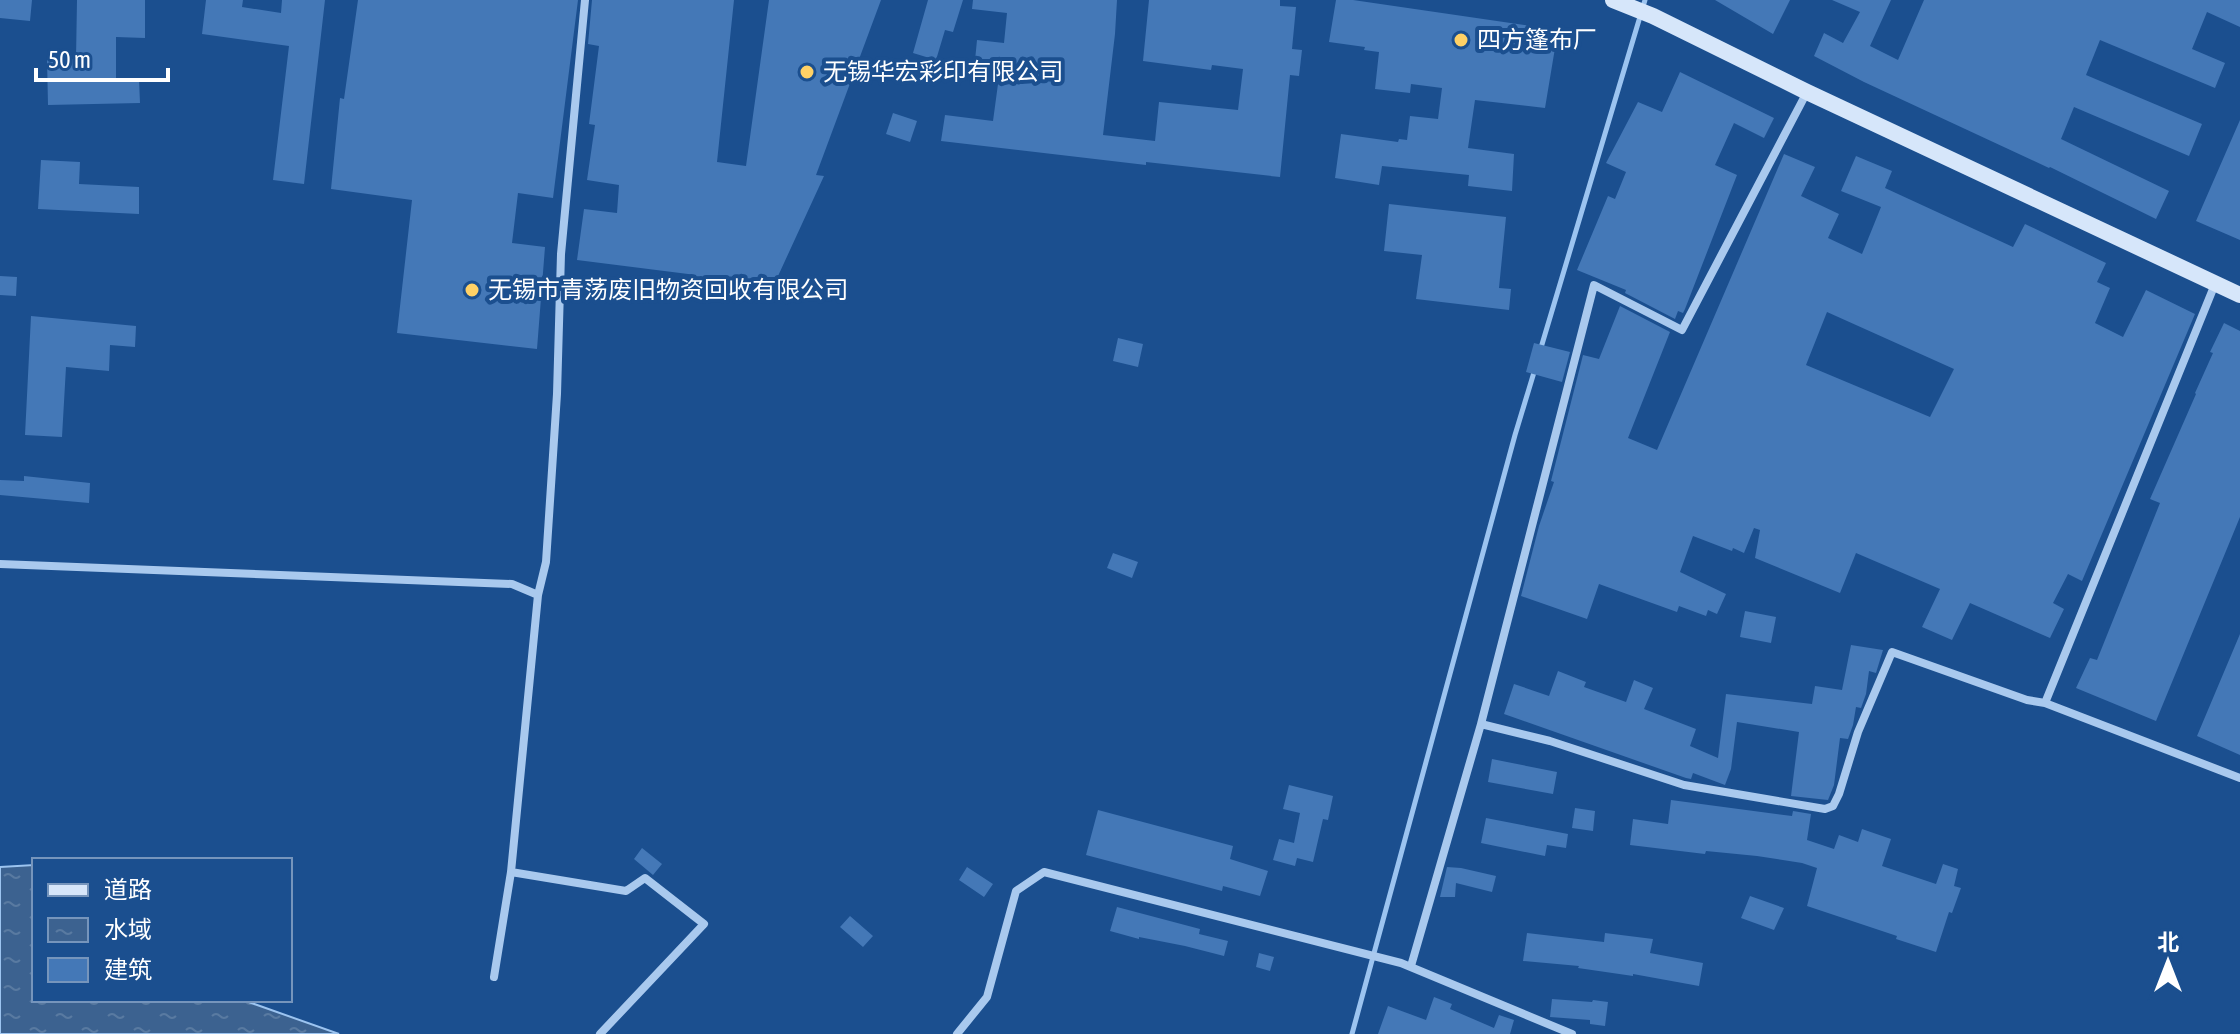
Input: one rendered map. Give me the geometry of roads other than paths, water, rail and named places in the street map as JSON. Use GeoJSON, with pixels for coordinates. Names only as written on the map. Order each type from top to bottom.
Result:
{"type":"FeatureCollection","features":[{"type":"Feature","properties":{"kind":"street"},"geometry":{"type":"LineString","coordinates":[[494,977],[511,872],[538,595],[546,562],[557,394],[561,254],[585,0]]}},
{"type":"Feature","properties":{"kind":"street"},"geometry":{"type":"LineString","coordinates":[[1613,0],[1653,16],[1807,92],[2240,295]]}},
{"type":"Feature","properties":{"kind":"street"},"geometry":{"type":"LineString","coordinates":[[1411,966],[1481,724],[1594,285],[1682,330],[1807,92]]}},
{"type":"Feature","properties":{"kind":"street"},"geometry":{"type":"LineString","coordinates":[[2045,703],[2215,284]]}},
{"type":"Feature","properties":{"kind":"street"},"geometry":{"type":"LineString","coordinates":[[0,564],[512,584],[538,595]]}},
{"type":"Feature","properties":{"kind":"street"},"geometry":{"type":"LineString","coordinates":[[1481,724],[1550,741],[1684,785],[1825,809],[1833,806],[1839,794],[1858,732],[1892,652],[2027,700],[2045,703],[2240,778]]}},
{"type":"Feature","properties":{"kind":"street"},"geometry":{"type":"LineString","coordinates":[[511,872],[626,891],[645,878],[704,924],[600,1034]]}},
{"type":"Feature","properties":{"kind":"street"},"geometry":{"type":"LineString","coordinates":[[957,1034],[987,997],[1016,891],[1044,872],[1411,966],[1572,1034]]}},
{"type":"Feature","properties":{"kind":"water"},"geometry":{"type":"Polygon","coordinates":[[[32,865],[32,1002],[249,1002],[339,1034],[0,1034],[0,867],[32,865]]]}},
{"type":"Feature","properties":{"kind":"waterway"},"geometry":{"type":"LineString","coordinates":[[1540,351],[1645,0]]}},
{"type":"Feature","properties":{"kind":"waterway"},"geometry":{"type":"LineString","coordinates":[[1352,1034],[1535,369]]}},
{"type":"Feature","properties":{"kind":"place","name":"四方篷布厂"},"geometry":{"type":"Point","coordinates":[1461,40]}},
{"type":"Feature","properties":{"kind":"place","name":"无锡华宏彩印有限公司"},"geometry":{"type":"Point","coordinates":[807,72]}},
{"type":"Feature","properties":{"kind":"place","name":"无锡市青荡废旧物资回收有限公司"},"geometry":{"type":"Point","coordinates":[472,290]}}]}
